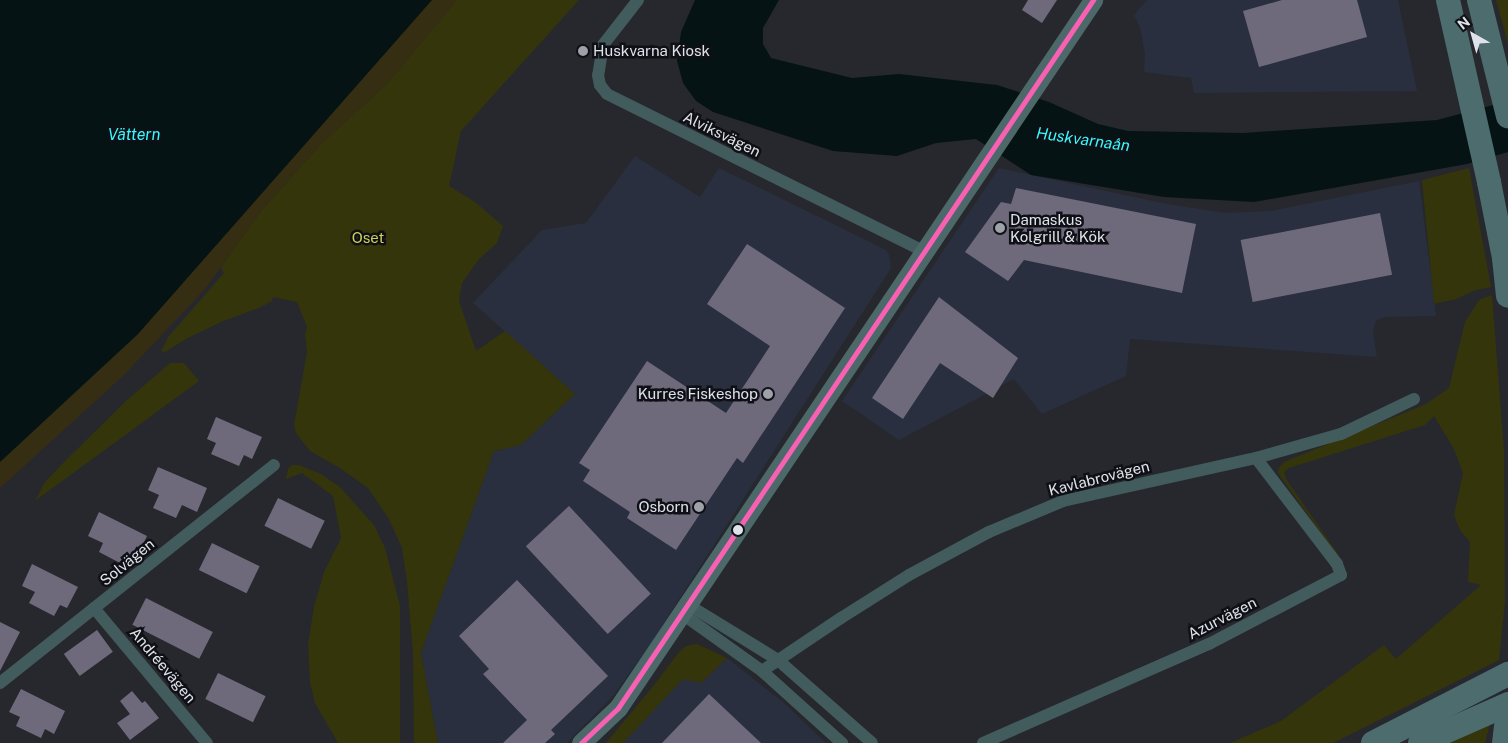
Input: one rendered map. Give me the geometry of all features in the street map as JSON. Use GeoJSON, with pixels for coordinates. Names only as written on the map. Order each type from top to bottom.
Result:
{"type":"FeatureCollection","features":[{"type":"Feature","properties":{"kind":"highway"},"geometry":{"type":"LineString","coordinates":[[1448,0],[1471,94],[1489,182],[1504,258],[1508,296]]}},
{"type":"Feature","properties":{"kind":"highway"},"geometry":{"type":"LineString","coordinates":[[1479,0],[1508,116]]}},
{"type":"Feature","properties":{"kind":"highway"},"geometry":{"type":"LineString","coordinates":[[1373,743],[1508,674]]}},
{"type":"Feature","properties":{"kind":"highway"},"geometry":{"type":"LineString","coordinates":[[1420,743],[1508,704]]}},
{"type":"Feature","properties":{"kind":"highway"},"geometry":{"type":"LineString","coordinates":[[1504,743],[1508,708]]}},
{"type":"Feature","properties":{"kind":"street","name":"Alviksvägen"},"geometry":{"type":"LineString","coordinates":[[638,0],[603,44],[598,75],[600,85],[608,94],[923,251]]}},
{"type":"Feature","properties":{"kind":"street"},"geometry":{"type":"LineString","coordinates":[[581,743],[618,708],[737,529],[768,488],[923,251],[1037,87],[1093,0]]}},
{"type":"Feature","properties":{"kind":"street","name":"Kavlabrovägen"},"geometry":{"type":"LineString","coordinates":[[762,671],[910,575],[989,532],[1063,501],[1256,458],[1341,434],[1414,399]]}},
{"type":"Feature","properties":{"kind":"street","name":"Azurvägen"},"geometry":{"type":"LineString","coordinates":[[982,743],[1208,644],[1341,575],[1337,564],[1256,458]]}},
{"type":"Feature","properties":{"kind":"street","name":"Solvägen"},"geometry":{"type":"LineString","coordinates":[[0,683],[274,465]]}},
{"type":"Feature","properties":{"kind":"street","name":"Andréevägen"},"geometry":{"type":"LineString","coordinates":[[94,608],[207,743]]}},
{"type":"Feature","properties":{"kind":"street"},"geometry":{"type":"LineString","coordinates":[[684,608],[778,660],[872,743]]}},
{"type":"Feature","properties":{"kind":"street"},"geometry":{"type":"LineString","coordinates":[[684,608],[762,671],[842,743]]}},
{"type":"Feature","properties":{"kind":"shaded area"},"geometry":{"type":"Polygon","coordinates":[[[1147,0],[1398,0],[1417,91],[1194,93],[1191,78],[1144,72],[1145,53],[1140,28],[1134,15],[1147,0]]]}},
{"type":"Feature","properties":{"kind":"shaded area"},"geometry":{"type":"Polygon","coordinates":[[[635,156],[700,197],[719,168],[886,250],[889,255],[891,268],[652,642],[613,696],[567,743],[438,743],[421,653],[494,451],[521,445],[575,394],[473,303],[542,230],[586,223],[635,156]]]}},
{"type":"Feature","properties":{"kind":"shaded area"},"geometry":{"type":"Polygon","coordinates":[[[999,168],[1167,204],[1225,213],[1271,211],[1419,181],[1436,316],[1384,317],[1376,321],[1373,331],[1377,357],[1130,339],[1126,376],[1042,414],[1014,379],[899,440],[842,401],[999,168]]]}},
{"type":"Feature","properties":{"kind":"shaded area"},"geometry":{"type":"Polygon","coordinates":[[[727,658],[784,703],[826,743],[623,743],[683,678],[701,683],[727,658]]]}},
{"type":"Feature","properties":{"kind":"green space","name":"Oset"},"geometry":{"type":"Polygon","coordinates":[[[457,0],[579,0],[461,131],[449,186],[475,202],[503,226],[497,243],[479,259],[462,283],[459,301],[476,351],[505,331],[575,394],[521,445],[494,451],[421,653],[438,743],[414,743],[413,653],[402,548],[389,519],[368,488],[340,468],[310,451],[296,433],[294,425],[307,352],[305,334],[307,327],[297,302],[273,297],[272,301],[261,307],[221,322],[186,339],[165,352],[161,351],[169,336],[224,273],[221,267],[261,211],[322,143],[387,84],[457,0]]]}},
{"type":"Feature","properties":{"kind":"green space"},"geometry":{"type":"Polygon","coordinates":[[[1496,0],[1508,0],[1508,44],[1496,0]]]}},
{"type":"Feature","properties":{"kind":"green space"},"geometry":{"type":"Polygon","coordinates":[[[1469,168],[1491,287],[1434,304],[1422,180],[1469,168]]]}},
{"type":"Feature","properties":{"kind":"green space"},"geometry":{"type":"Polygon","coordinates":[[[1492,295],[1504,450],[1505,602],[1499,660],[1333,743],[1230,743],[1281,721],[1384,645],[1396,659],[1481,585],[1468,582],[1470,542],[1460,530],[1454,515],[1463,473],[1454,449],[1434,416],[1425,425],[1289,468],[1284,472],[1286,479],[1339,558],[1278,473],[1279,468],[1284,462],[1426,404],[1449,388],[1465,322],[1479,300],[1492,295]]]}},
{"type":"Feature","properties":{"kind":"green space"},"geometry":{"type":"Polygon","coordinates":[[[170,363],[184,363],[199,381],[35,501],[45,482],[68,458],[126,401],[170,363]]]}},
{"type":"Feature","properties":{"kind":"green space"},"geometry":{"type":"Polygon","coordinates":[[[292,465],[299,465],[321,474],[340,487],[374,525],[385,548],[400,606],[400,743],[338,743],[315,703],[310,683],[308,644],[314,607],[324,572],[341,538],[333,496],[302,473],[286,479],[288,469],[292,465]]]}},
{"type":"Feature","properties":{"kind":"green space"},"geometry":{"type":"Polygon","coordinates":[[[697,644],[727,658],[701,683],[683,679],[623,743],[606,743],[679,652],[686,646],[697,644]]]}},
{"type":"Feature","properties":{"kind":"green space"},"geometry":{"type":"Polygon","coordinates":[[[1490,723],[1485,743],[1449,743],[1490,723]]]}},
{"type":"Feature","properties":{"kind":"sand"},"geometry":{"type":"Polygon","coordinates":[[[431,0],[457,0],[387,84],[322,143],[261,211],[205,289],[124,375],[0,488],[0,462],[138,334],[431,0]]]}},
{"type":"Feature","properties":{"kind":"water","name":"Vättern"},"geometry":{"type":"Polygon","coordinates":[[[0,0],[432,0],[138,334],[0,462],[0,0]]]}},
{"type":"Feature","properties":{"kind":"water","name":"Huskvarnaån"},"geometry":{"type":"Polygon","coordinates":[[[695,0],[779,0],[763,28],[763,44],[771,58],[852,78],[899,74],[997,85],[1049,102],[1098,124],[1128,131],[1243,133],[1437,120],[1508,101],[1508,152],[1467,164],[1254,202],[1164,197],[1031,175],[976,139],[936,143],[897,156],[833,151],[713,112],[696,101],[683,83],[677,61],[681,32],[695,0]]]}},
{"type":"Feature","properties":{"kind":"building"},"geometry":{"type":"Polygon","coordinates":[[[1028,0],[1057,0],[1042,23],[1022,10],[1028,0]]]}},
{"type":"Feature","properties":{"kind":"building"},"geometry":{"type":"Polygon","coordinates":[[[1282,0],[1357,0],[1367,37],[1259,67],[1243,11],[1282,0]]]}},
{"type":"Feature","properties":{"kind":"building"},"geometry":{"type":"Polygon","coordinates":[[[1016,188],[1196,224],[1182,293],[1024,260],[1008,281],[965,252],[1001,202],[1011,204],[1016,188]]]}},
{"type":"Feature","properties":{"kind":"building"},"geometry":{"type":"Polygon","coordinates":[[[1380,213],[1392,275],[1253,302],[1241,240],[1380,213]]]}},
{"type":"Feature","properties":{"kind":"building"},"geometry":{"type":"Polygon","coordinates":[[[747,244],[845,308],[743,463],[737,458],[676,550],[627,518],[630,512],[583,481],[590,470],[579,463],[647,361],[726,413],[770,346],[707,304],[747,244]]]}},
{"type":"Feature","properties":{"kind":"building"},"geometry":{"type":"Polygon","coordinates":[[[939,297],[1018,358],[993,398],[940,363],[903,419],[872,398],[939,297]]]}},
{"type":"Feature","properties":{"kind":"building"},"geometry":{"type":"Polygon","coordinates":[[[216,417],[262,437],[252,459],[244,455],[239,466],[211,454],[216,443],[207,439],[216,417]]]}},
{"type":"Feature","properties":{"kind":"building"},"geometry":{"type":"Polygon","coordinates":[[[158,467],[207,488],[197,512],[182,505],[176,518],[153,508],[159,495],[148,490],[158,467]]]}},
{"type":"Feature","properties":{"kind":"building"},"geometry":{"type":"Polygon","coordinates":[[[278,498],[325,521],[311,549],[264,526],[278,498]]]}},
{"type":"Feature","properties":{"kind":"building"},"geometry":{"type":"Polygon","coordinates":[[[569,506],[651,594],[608,634],[526,546],[569,506]]]}},
{"type":"Feature","properties":{"kind":"building"},"geometry":{"type":"Polygon","coordinates":[[[99,512],[147,536],[136,559],[124,554],[120,563],[99,552],[103,543],[88,536],[99,512]]]}},
{"type":"Feature","properties":{"kind":"building"},"geometry":{"type":"Polygon","coordinates":[[[212,543],[260,566],[246,593],[199,570],[212,543]]]}},
{"type":"Feature","properties":{"kind":"building"},"geometry":{"type":"Polygon","coordinates":[[[32,564],[78,587],[67,608],[60,605],[54,616],[29,603],[35,592],[22,586],[32,564]]]}},
{"type":"Feature","properties":{"kind":"building"},"geometry":{"type":"Polygon","coordinates":[[[517,580],[608,676],[551,730],[555,734],[545,743],[503,743],[527,720],[483,674],[489,669],[459,636],[517,580]]]}},
{"type":"Feature","properties":{"kind":"building"},"geometry":{"type":"Polygon","coordinates":[[[146,598],[213,632],[199,659],[132,625],[146,598]]]}},
{"type":"Feature","properties":{"kind":"building"},"geometry":{"type":"Polygon","coordinates":[[[0,622],[20,632],[0,671],[0,622]]]}},
{"type":"Feature","properties":{"kind":"building"},"geometry":{"type":"Polygon","coordinates":[[[97,630],[113,652],[80,676],[64,654],[97,630]]]}},
{"type":"Feature","properties":{"kind":"building"},"geometry":{"type":"Polygon","coordinates":[[[218,673],[266,696],[253,722],[205,699],[218,673]]]}},
{"type":"Feature","properties":{"kind":"building"},"geometry":{"type":"Polygon","coordinates":[[[21,689],[65,711],[54,734],[45,729],[41,738],[16,726],[20,717],[9,712],[21,689]]]}},
{"type":"Feature","properties":{"kind":"building"},"geometry":{"type":"Polygon","coordinates":[[[132,691],[142,703],[145,701],[159,718],[130,740],[117,723],[130,714],[120,701],[132,691]]]}},
{"type":"Feature","properties":{"kind":"building"},"geometry":{"type":"Polygon","coordinates":[[[709,694],[761,743],[662,743],[709,694]]]}},
{"type":"Feature","properties":{"kind":"transit line"},"geometry":{"type":"LineString","coordinates":[[581,743],[618,708],[1093,0]]}},
{"type":"Feature","properties":{"kind":"place","name":"Huskvarna Kiosk"},"geometry":{"type":"Point","coordinates":[583,51]}},
{"type":"Feature","properties":{"kind":"place","name":"Damaskus Kolgrill & Kök"},"geometry":{"type":"Point","coordinates":[1000,228]}},
{"type":"Feature","properties":{"kind":"place","name":"Kurres Fiskeshop"},"geometry":{"type":"Point","coordinates":[768,394]}},
{"type":"Feature","properties":{"kind":"place","name":"Osborn"},"geometry":{"type":"Point","coordinates":[699,507]}}]}
